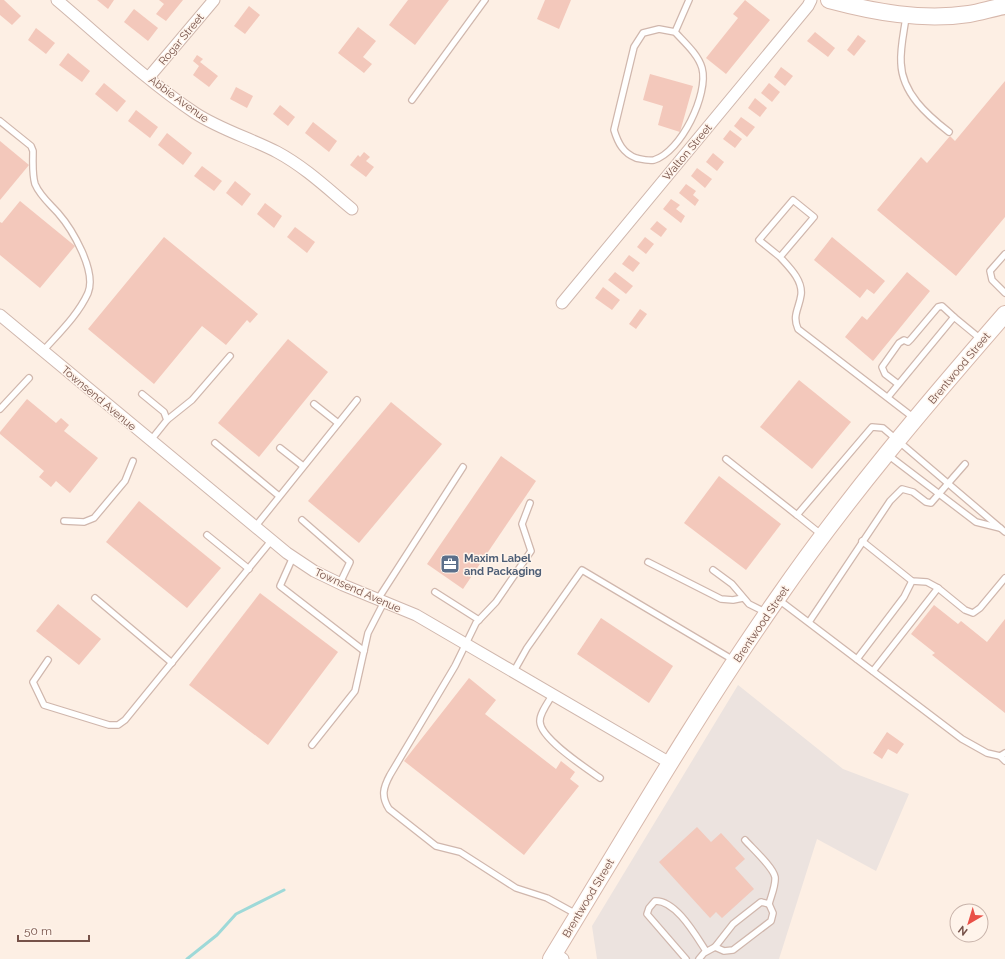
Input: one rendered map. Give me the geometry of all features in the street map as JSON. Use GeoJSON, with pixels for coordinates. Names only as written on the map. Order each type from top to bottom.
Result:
{"type":"FeatureCollection","features":[{"type":"Feature","properties":{"kind":"main road"},"geometry":{"type":"LineString","coordinates":[[829,0],[858,8],[907,15],[968,14],[1005,4]]}},
{"type":"Feature","properties":{"kind":"main road","name":"Brentwood Street"},"geometry":{"type":"LineString","coordinates":[[557,957],[578,915],[670,763],[777,598],[823,536],[916,419],[1005,314]]}},
{"type":"Feature","properties":{"kind":"street","name":"Abbie Avenue"},"geometry":{"type":"LineString","coordinates":[[57,0],[149,77],[196,113],[228,131],[276,151],[298,165],[352,208]]}},
{"type":"Feature","properties":{"kind":"street","name":"Rogar Street"},"geometry":{"type":"LineString","coordinates":[[149,77],[214,0]]}},
{"type":"Feature","properties":{"kind":"street","name":"Walton Street"},"geometry":{"type":"LineString","coordinates":[[562,303],[721,112],[808,6],[811,0]]}},
{"type":"Feature","properties":{"kind":"street","name":"Townsend Avenue"},"geometry":{"type":"LineString","coordinates":[[0,315],[254,527],[293,557],[314,571],[340,584],[416,615],[670,763]]}},
{"type":"Feature","properties":{"kind":"lane"},"geometry":{"type":"LineString","coordinates":[[412,100],[485,0]]}},
{"type":"Feature","properties":{"kind":"lane"},"geometry":{"type":"LineString","coordinates":[[675,32],[689,0]]}},
{"type":"Feature","properties":{"kind":"lane"},"geometry":{"type":"LineString","coordinates":[[907,15],[900,60],[901,70],[905,82],[911,95],[918,104],[950,132]]}},
{"type":"Feature","properties":{"kind":"lane"},"geometry":{"type":"LineString","coordinates":[[659,30],[675,32],[693,52],[702,67],[702,90],[695,110],[682,136],[663,155],[653,160],[642,160],[624,151],[614,130],[634,47],[643,33],[659,30]]}},
{"type":"Feature","properties":{"kind":"lane"},"geometry":{"type":"LineString","coordinates":[[0,121],[31,146],[33,151],[36,185],[47,202],[68,226],[83,256],[91,282],[88,292],[80,306],[43,351]]}},
{"type":"Feature","properties":{"kind":"lane"},"geometry":{"type":"LineString","coordinates":[[780,257],[814,217],[793,200],[758,240],[780,257],[794,272],[801,288],[801,294],[795,315],[798,329],[916,419]]}},
{"type":"Feature","properties":{"kind":"lane"},"geometry":{"type":"LineString","coordinates":[[1005,254],[990,271],[992,280],[1005,293]]}},
{"type":"Feature","properties":{"kind":"lane"},"geometry":{"type":"LineString","coordinates":[[898,384],[885,374],[882,367],[899,343],[904,340],[908,342],[938,307],[942,306],[982,340]]}},
{"type":"Feature","properties":{"kind":"lane"},"geometry":{"type":"LineString","coordinates":[[888,397],[954,317]]}},
{"type":"Feature","properties":{"kind":"lane"},"geometry":{"type":"LineString","coordinates":[[151,441],[166,420],[192,400],[230,356]]}},
{"type":"Feature","properties":{"kind":"lane"},"geometry":{"type":"LineString","coordinates":[[0,410],[29,378]]}},
{"type":"Feature","properties":{"kind":"lane"},"geometry":{"type":"LineString","coordinates":[[142,394],[164,412],[166,420]]}},
{"type":"Feature","properties":{"kind":"lane"},"geometry":{"type":"LineString","coordinates":[[254,527],[357,400]]}},
{"type":"Feature","properties":{"kind":"lane"},"geometry":{"type":"LineString","coordinates":[[314,404],[338,423]]}},
{"type":"Feature","properties":{"kind":"lane"},"geometry":{"type":"LineString","coordinates":[[797,515],[872,427],[883,428],[1005,532]]}},
{"type":"Feature","properties":{"kind":"lane"},"geometry":{"type":"LineString","coordinates":[[215,443],[279,496]]}},
{"type":"Feature","properties":{"kind":"lane"},"geometry":{"type":"LineString","coordinates":[[280,448],[303,466]]}},
{"type":"Feature","properties":{"kind":"lane"},"geometry":{"type":"LineString","coordinates":[[888,454],[976,522],[1000,528]]}},
{"type":"Feature","properties":{"kind":"lane"},"geometry":{"type":"LineString","coordinates":[[726,459],[823,536]]}},
{"type":"Feature","properties":{"kind":"lane"},"geometry":{"type":"LineString","coordinates":[[64,521],[84,522],[94,518],[125,481],[133,461]]}},
{"type":"Feature","properties":{"kind":"lane"},"geometry":{"type":"LineString","coordinates":[[809,622],[890,501],[902,489],[913,492],[926,502],[931,503],[966,464]]}},
{"type":"Feature","properties":{"kind":"lane"},"geometry":{"type":"LineString","coordinates":[[312,745],[355,691],[368,633],[381,601],[462,467]]}},
{"type":"Feature","properties":{"kind":"lane"},"geometry":{"type":"LineString","coordinates":[[530,504],[522,524],[531,551],[496,602],[479,620],[383,788],[384,802],[389,809],[436,846],[460,852],[516,888],[547,898],[578,915]]}},
{"type":"Feature","properties":{"kind":"lane"},"geometry":{"type":"LineString","coordinates":[[302,520],[350,562],[340,584]]}},
{"type":"Feature","properties":{"kind":"lane"},"geometry":{"type":"LineString","coordinates":[[207,535],[249,569]]}},
{"type":"Feature","properties":{"kind":"lane"},"geometry":{"type":"LineString","coordinates":[[48,660],[33,682],[44,705],[109,725],[118,725],[125,720],[271,541]]}},
{"type":"Feature","properties":{"kind":"lane"},"geometry":{"type":"LineString","coordinates":[[862,541],[912,581],[927,582],[938,588],[965,610],[973,613],[980,608],[1005,578]]}},
{"type":"Feature","properties":{"kind":"lane"},"geometry":{"type":"LineString","coordinates":[[293,557],[280,586],[364,650]]}},
{"type":"Feature","properties":{"kind":"lane"},"geometry":{"type":"LineString","coordinates":[[648,562],[721,599],[733,600],[743,598]]}},
{"type":"Feature","properties":{"kind":"lane"},"geometry":{"type":"LineString","coordinates":[[514,671],[527,648],[582,570],[735,661]]}},
{"type":"Feature","properties":{"kind":"lane"},"geometry":{"type":"LineString","coordinates":[[714,570],[732,584],[743,598],[767,614]]}},
{"type":"Feature","properties":{"kind":"lane"},"geometry":{"type":"LineString","coordinates":[[857,659],[904,597],[912,581]]}},
{"type":"Feature","properties":{"kind":"lane"},"geometry":{"type":"LineString","coordinates":[[873,671],[938,588]]}},
{"type":"Feature","properties":{"kind":"lane"},"geometry":{"type":"LineString","coordinates":[[435,592],[479,620]]}},
{"type":"Feature","properties":{"kind":"lane"},"geometry":{"type":"LineString","coordinates":[[95,598],[172,663]]}},
{"type":"Feature","properties":{"kind":"lane"},"geometry":{"type":"LineString","coordinates":[[777,598],[962,738],[987,753],[1003,754],[1005,761]]}},
{"type":"Feature","properties":{"kind":"lane"},"geometry":{"type":"LineString","coordinates":[[553,694],[540,719],[541,727],[558,748],[600,778]]}},
{"type":"Feature","properties":{"kind":"lane"},"geometry":{"type":"LineString","coordinates":[[715,947],[724,951],[733,950],[771,921],[773,913],[769,904],[774,889],[775,877],[745,840]]}},
{"type":"Feature","properties":{"kind":"lane"},"geometry":{"type":"LineString","coordinates":[[686,959],[647,914],[649,908],[655,901],[663,900],[671,906],[691,928],[706,952]]}},
{"type":"Feature","properties":{"kind":"lane"},"geometry":{"type":"LineString","coordinates":[[699,959],[706,952],[715,947],[742,916],[761,902],[769,904]]}},
{"type":"Feature","properties":{"kind":"shaded area"},"geometry":{"type":"Polygon","coordinates":[[[738,685],[843,769],[909,794],[876,871],[817,839],[779,959],[597,959],[592,926],[738,685]]]}},
{"type":"Feature","properties":{"kind":"building"},"geometry":{"type":"Polygon","coordinates":[[[0,0],[4,0],[21,16],[12,25],[0,15],[0,0]]]}},
{"type":"Feature","properties":{"kind":"building"},"geometry":{"type":"Polygon","coordinates":[[[97,0],[114,0],[108,9],[97,0]]]}},
{"type":"Feature","properties":{"kind":"building"},"geometry":{"type":"Polygon","coordinates":[[[159,0],[183,0],[166,21],[156,14],[164,4],[159,0]]]}},
{"type":"Feature","properties":{"kind":"building"},"geometry":{"type":"Polygon","coordinates":[[[408,0],[449,0],[415,45],[389,25],[408,0]]]}},
{"type":"Feature","properties":{"kind":"building"},"geometry":{"type":"Polygon","coordinates":[[[545,0],[571,0],[559,29],[537,19],[545,0]]]}},
{"type":"Feature","properties":{"kind":"building"},"geometry":{"type":"Polygon","coordinates":[[[745,0],[770,20],[726,74],[706,58],[738,18],[733,14],[745,0]]]}},
{"type":"Feature","properties":{"kind":"building"},"geometry":{"type":"Polygon","coordinates":[[[249,6],[260,15],[245,34],[234,26],[249,6]]]}},
{"type":"Feature","properties":{"kind":"building"},"geometry":{"type":"Polygon","coordinates":[[[134,9],[158,28],[148,41],[124,22],[134,9]]]}},
{"type":"Feature","properties":{"kind":"building"},"geometry":{"type":"Polygon","coordinates":[[[358,27],[376,41],[363,57],[372,64],[364,73],[338,53],[358,27]]]}},
{"type":"Feature","properties":{"kind":"building"},"geometry":{"type":"Polygon","coordinates":[[[36,28],[55,43],[46,54],[28,40],[36,28]]]}},
{"type":"Feature","properties":{"kind":"building"},"geometry":{"type":"Polygon","coordinates":[[[815,32],[835,48],[828,57],[807,41],[815,32]]]}},
{"type":"Feature","properties":{"kind":"building"},"geometry":{"type":"Polygon","coordinates":[[[858,35],[866,41],[854,56],[847,50],[858,35]]]}},
{"type":"Feature","properties":{"kind":"building"},"geometry":{"type":"Polygon","coordinates":[[[68,53],[90,71],[82,82],[59,65],[68,53]]]}},
{"type":"Feature","properties":{"kind":"building"},"geometry":{"type":"Polygon","coordinates":[[[197,55],[203,59],[200,62],[218,76],[209,87],[193,75],[199,66],[193,61],[197,55]]]}},
{"type":"Feature","properties":{"kind":"building"},"geometry":{"type":"Polygon","coordinates":[[[781,67],[793,76],[785,86],[774,77],[781,67]]]}},
{"type":"Feature","properties":{"kind":"building"},"geometry":{"type":"Polygon","coordinates":[[[650,74],[693,86],[680,132],[658,125],[663,106],[643,100],[650,74]]]}},
{"type":"Feature","properties":{"kind":"building"},"geometry":{"type":"Polygon","coordinates":[[[1005,81],[1005,217],[956,276],[877,210],[921,157],[927,163],[950,136],[955,141],[1005,81]]]}},
{"type":"Feature","properties":{"kind":"building"},"geometry":{"type":"Polygon","coordinates":[[[104,83],[126,101],[117,112],[95,94],[104,83]]]}},
{"type":"Feature","properties":{"kind":"building"},"geometry":{"type":"Polygon","coordinates":[[[769,83],[780,92],[772,102],[761,93],[769,83]]]}},
{"type":"Feature","properties":{"kind":"building"},"geometry":{"type":"Polygon","coordinates":[[[236,87],[253,96],[247,108],[230,99],[236,87]]]}},
{"type":"Feature","properties":{"kind":"building"},"geometry":{"type":"Polygon","coordinates":[[[755,98],[767,108],[760,117],[748,108],[755,98]]]}},
{"type":"Feature","properties":{"kind":"building"},"geometry":{"type":"Polygon","coordinates":[[[280,105],[295,117],[288,126],[273,114],[280,105]]]}},
{"type":"Feature","properties":{"kind":"building"},"geometry":{"type":"Polygon","coordinates":[[[136,110],[158,127],[150,138],[128,121],[136,110]]]}},
{"type":"Feature","properties":{"kind":"building"},"geometry":{"type":"Polygon","coordinates":[[[741,117],[755,127],[747,137],[734,126],[741,117]]]}},
{"type":"Feature","properties":{"kind":"building"},"geometry":{"type":"Polygon","coordinates":[[[313,122],[337,141],[329,152],[305,133],[313,122]]]}},
{"type":"Feature","properties":{"kind":"building"},"geometry":{"type":"Polygon","coordinates":[[[730,130],[742,139],[735,148],[723,139],[730,130]]]}},
{"type":"Feature","properties":{"kind":"building"},"geometry":{"type":"Polygon","coordinates":[[[167,133],[192,153],[183,165],[158,145],[167,133]]]}},
{"type":"Feature","properties":{"kind":"building"},"geometry":{"type":"Polygon","coordinates":[[[0,141],[29,165],[0,200],[0,141]]]}},
{"type":"Feature","properties":{"kind":"building"},"geometry":{"type":"Polygon","coordinates":[[[364,152],[370,157],[366,161],[374,167],[366,177],[350,165],[358,155],[360,157],[364,152]]]}},
{"type":"Feature","properties":{"kind":"building"},"geometry":{"type":"Polygon","coordinates":[[[713,153],[724,162],[717,171],[706,162],[713,153]]]}},
{"type":"Feature","properties":{"kind":"building"},"geometry":{"type":"Polygon","coordinates":[[[202,166],[222,181],[214,191],[194,176],[202,166]]]}},
{"type":"Feature","properties":{"kind":"building"},"geometry":{"type":"Polygon","coordinates":[[[697,168],[712,179],[705,188],[691,176],[697,168]]]}},
{"type":"Feature","properties":{"kind":"building"},"geometry":{"type":"Polygon","coordinates":[[[235,181],[251,194],[242,206],[226,193],[235,181]]]}},
{"type":"Feature","properties":{"kind":"building"},"geometry":{"type":"Polygon","coordinates":[[[686,184],[696,191],[693,195],[699,200],[695,206],[679,193],[686,184]]]}},
{"type":"Feature","properties":{"kind":"building"},"geometry":{"type":"Polygon","coordinates":[[[671,199],[680,205],[676,209],[685,216],[681,223],[663,209],[671,199]]]}},
{"type":"Feature","properties":{"kind":"building"},"geometry":{"type":"Polygon","coordinates":[[[20,201],[75,246],[40,288],[0,255],[0,222],[2,223],[20,201]]]}},
{"type":"Feature","properties":{"kind":"building"},"geometry":{"type":"Polygon","coordinates":[[[265,203],[282,216],[274,228],[257,214],[265,203]]]}},
{"type":"Feature","properties":{"kind":"building"},"geometry":{"type":"Polygon","coordinates":[[[657,221],[667,229],[661,237],[650,229],[657,221]]]}},
{"type":"Feature","properties":{"kind":"building"},"geometry":{"type":"Polygon","coordinates":[[[295,227],[315,242],[307,253],[287,237],[295,227]]]}},
{"type":"Feature","properties":{"kind":"building"},"geometry":{"type":"Polygon","coordinates":[[[164,237],[258,314],[250,323],[247,320],[226,345],[202,326],[154,384],[88,329],[164,237]]]}},
{"type":"Feature","properties":{"kind":"building"},"geometry":{"type":"Polygon","coordinates":[[[645,237],[654,244],[646,254],[637,247],[645,237]]]}},
{"type":"Feature","properties":{"kind":"building"},"geometry":{"type":"Polygon","coordinates":[[[832,237],[885,281],[874,294],[867,289],[860,298],[814,260],[832,237]]]}},
{"type":"Feature","properties":{"kind":"building"},"geometry":{"type":"Polygon","coordinates":[[[629,255],[640,263],[633,272],[622,264],[629,255]]]}},
{"type":"Feature","properties":{"kind":"building"},"geometry":{"type":"Polygon","coordinates":[[[615,272],[633,286],[626,294],[608,280],[615,272]]]}},
{"type":"Feature","properties":{"kind":"building"},"geometry":{"type":"Polygon","coordinates":[[[907,272],[930,291],[873,361],[845,337],[862,316],[867,320],[907,272]]]}},
{"type":"Feature","properties":{"kind":"building"},"geometry":{"type":"Polygon","coordinates":[[[603,287],[620,300],[612,310],[595,298],[603,287]]]}},
{"type":"Feature","properties":{"kind":"building"},"geometry":{"type":"Polygon","coordinates":[[[640,309],[647,314],[636,329],[629,324],[640,309]]]}},
{"type":"Feature","properties":{"kind":"building"},"geometry":{"type":"Polygon","coordinates":[[[288,339],[328,372],[259,457],[218,423],[288,339]]]}},
{"type":"Feature","properties":{"kind":"building"},"geometry":{"type":"Polygon","coordinates":[[[799,380],[851,422],[812,469],[760,427],[799,380]]]}},
{"type":"Feature","properties":{"kind":"building"},"geometry":{"type":"Polygon","coordinates":[[[27,399],[56,423],[61,418],[69,425],[64,431],[98,458],[70,493],[56,481],[51,487],[39,477],[44,471],[0,434],[0,432],[27,399]]]}},
{"type":"Feature","properties":{"kind":"building"},"geometry":{"type":"Polygon","coordinates":[[[391,402],[442,444],[359,543],[308,501],[391,402]]]}},
{"type":"Feature","properties":{"kind":"building"},"geometry":{"type":"Polygon","coordinates":[[[501,456],[536,481],[463,589],[427,564],[501,456]]]}},
{"type":"Feature","properties":{"kind":"building"},"geometry":{"type":"Polygon","coordinates":[[[719,476],[781,524],[746,570],[684,523],[719,476]]]}},
{"type":"Feature","properties":{"kind":"building"},"geometry":{"type":"Polygon","coordinates":[[[139,501],[221,568],[187,608],[106,542],[139,501]]]}},
{"type":"Feature","properties":{"kind":"building"},"geometry":{"type":"Polygon","coordinates":[[[260,593],[338,652],[268,745],[189,685],[260,593]]]}},
{"type":"Feature","properties":{"kind":"building"},"geometry":{"type":"Polygon","coordinates":[[[58,604],[101,639],[79,665],[36,631],[58,604]]]}},
{"type":"Feature","properties":{"kind":"building"},"geometry":{"type":"Polygon","coordinates":[[[934,605],[958,624],[961,621],[987,642],[1005,619],[1005,713],[932,655],[935,653],[911,634],[934,605]]]}},
{"type":"Feature","properties":{"kind":"building"},"geometry":{"type":"Polygon","coordinates":[[[601,618],[673,666],[649,703],[577,654],[601,618]]]}},
{"type":"Feature","properties":{"kind":"building"},"geometry":{"type":"Polygon","coordinates":[[[469,678],[496,700],[485,714],[556,769],[561,761],[575,772],[570,779],[579,786],[524,855],[404,761],[469,678]]]}},
{"type":"Feature","properties":{"kind":"building"},"geometry":{"type":"Polygon","coordinates":[[[887,732],[904,744],[897,754],[888,749],[882,759],[873,753],[887,732]]]}},
{"type":"Feature","properties":{"kind":"building"},"geometry":{"type":"Polygon","coordinates":[[[697,827],[711,842],[721,833],[745,859],[735,868],[754,889],[722,918],[716,912],[710,918],[659,862],[697,827]]]}},
{"type":"Feature","properties":{"kind":"waterway"},"geometry":{"type":"LineString","coordinates":[[187,959],[217,935],[236,914],[284,890]]}},
{"type":"Feature","properties":{"kind":"place","name":"Maxim Label and Packaging"},"geometry":{"type":"Point","coordinates":[450,564]}}]}
